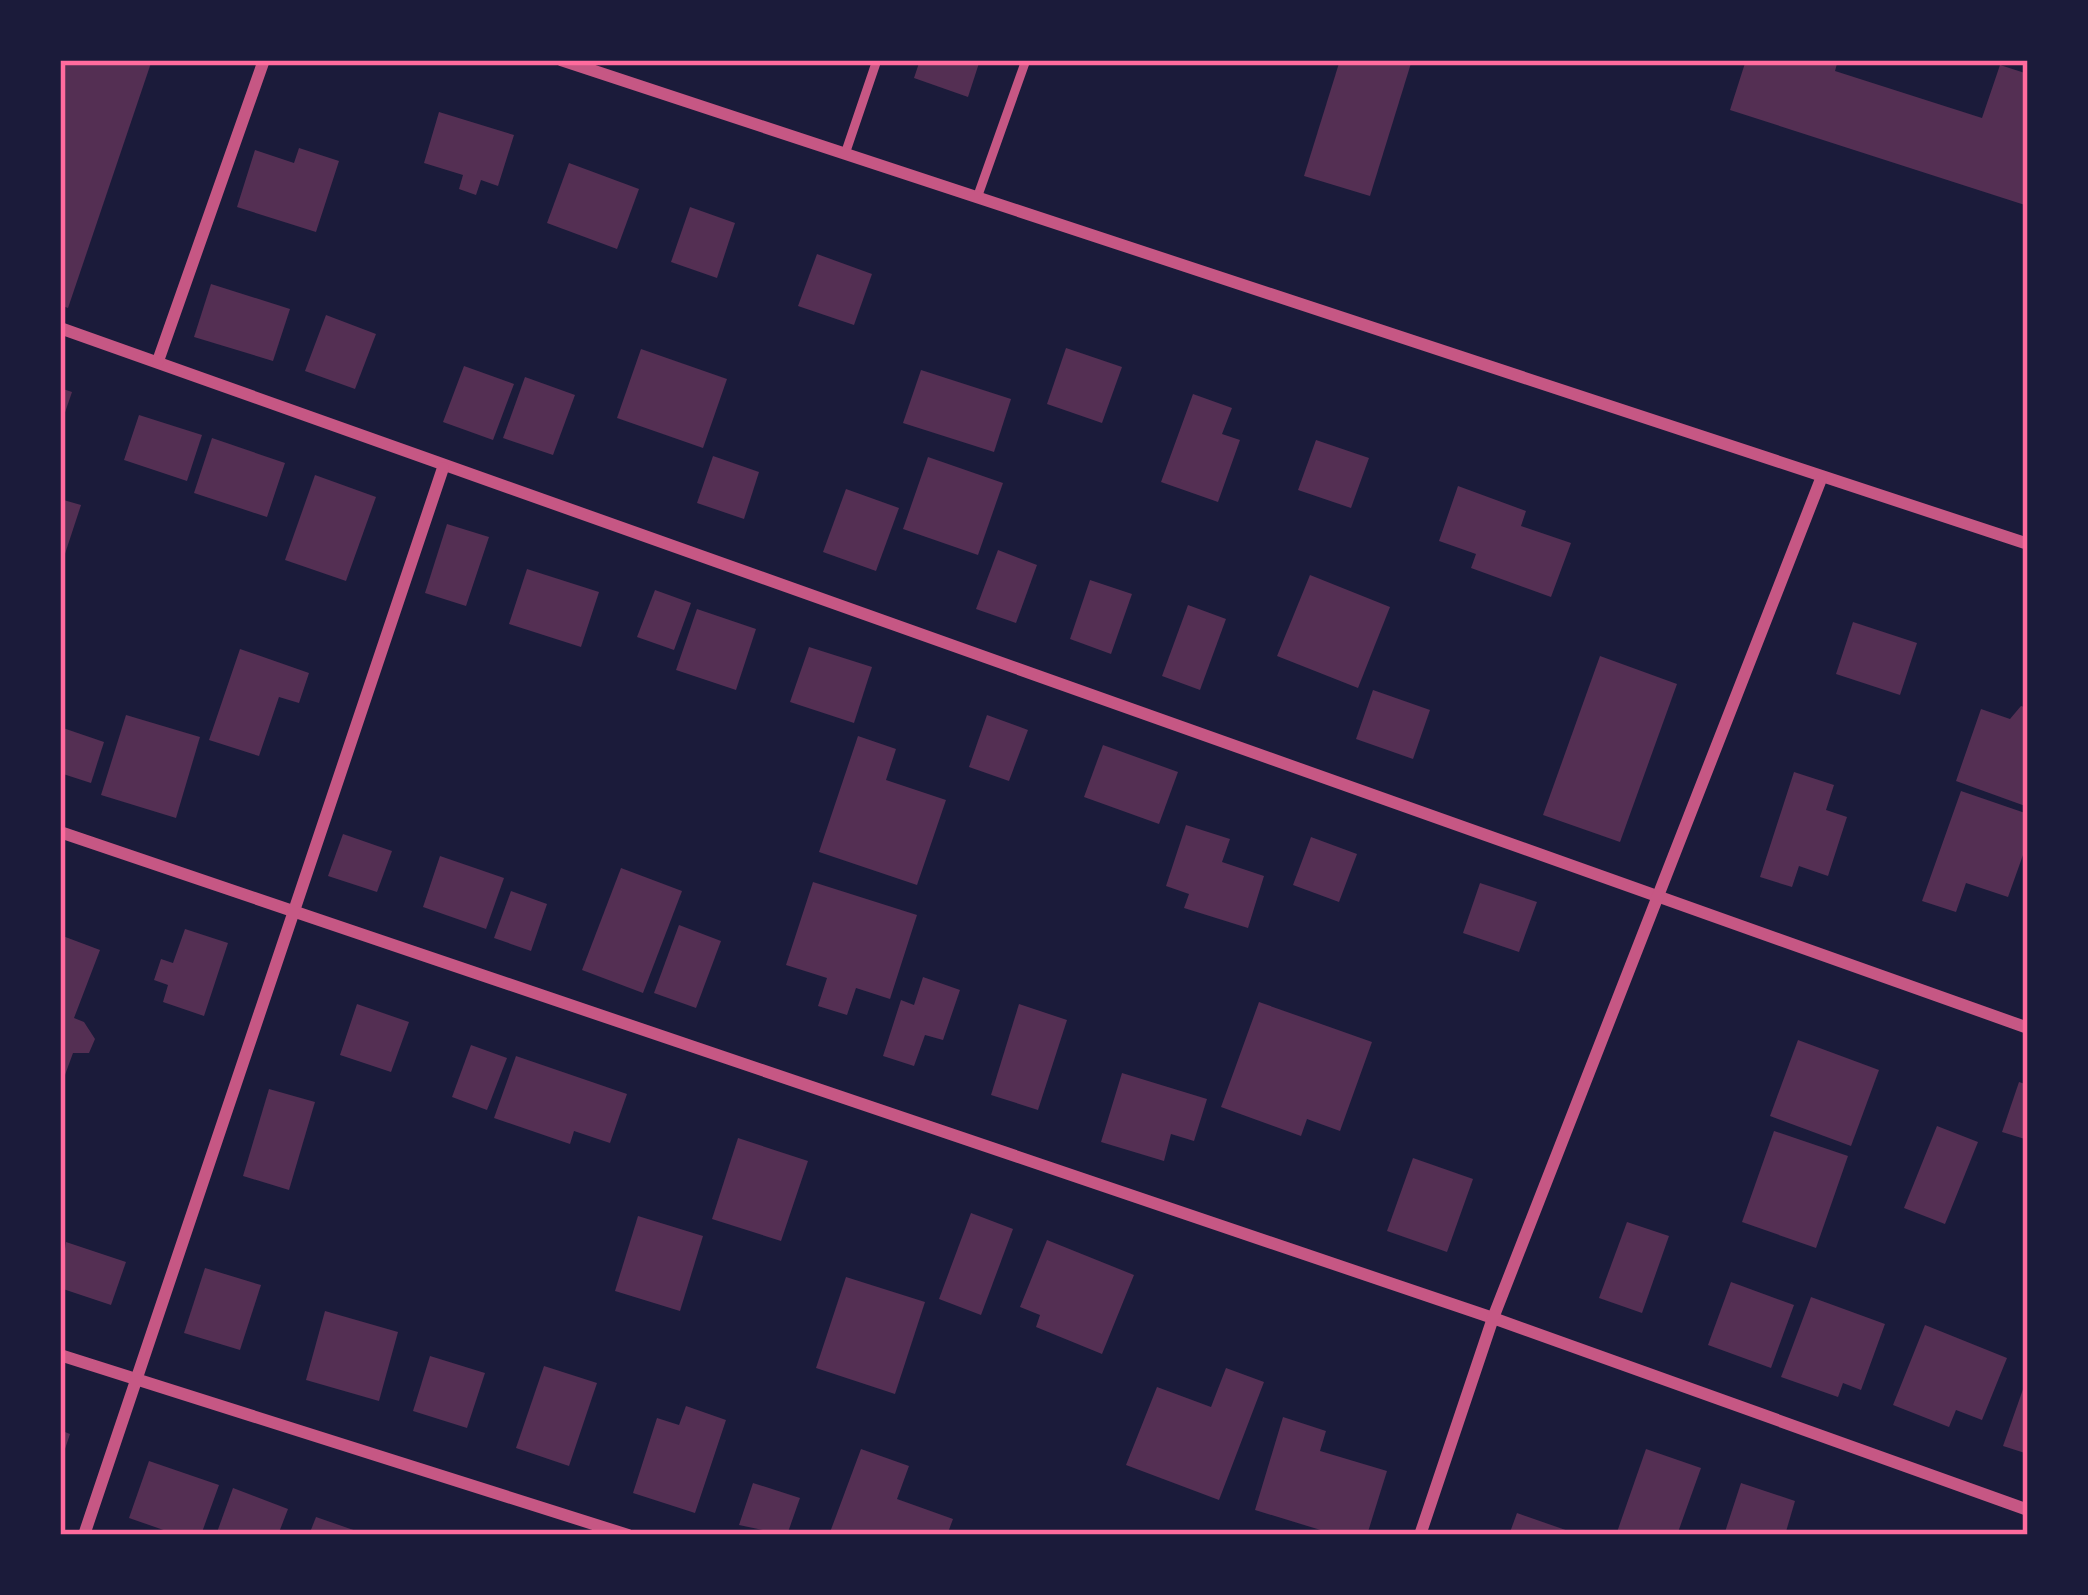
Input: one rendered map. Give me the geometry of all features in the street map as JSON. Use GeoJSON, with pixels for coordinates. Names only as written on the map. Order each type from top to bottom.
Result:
{"type":"FeatureCollection","features":[{"type":"Feature","properties":{"kind":"street"},"geometry":{"type":"LineString","coordinates":[[158,361],[264,60]]}},
{"type":"Feature","properties":{"kind":"street"},"geometry":{"type":"LineString","coordinates":[[561,60],[2028,544]]}},
{"type":"Feature","properties":{"kind":"street"},"geometry":{"type":"LineString","coordinates":[[60,328],[2028,1028]]}},
{"type":"Feature","properties":{"kind":"street"},"geometry":{"type":"LineString","coordinates":[[84,1535],[443,468]]}},
{"type":"Feature","properties":{"kind":"street"},"geometry":{"type":"LineString","coordinates":[[1420,1535],[1493,1318],[1821,479]]}},
{"type":"Feature","properties":{"kind":"street"},"geometry":{"type":"LineString","coordinates":[[60,832],[1493,1318],[2028,1510]]}},
{"type":"Feature","properties":{"kind":"street"},"geometry":{"type":"LineString","coordinates":[[60,1355],[628,1535]]}},
{"type":"Feature","properties":{"kind":"lane"},"geometry":{"type":"LineString","coordinates":[[845,154],[877,60]]}},
{"type":"Feature","properties":{"kind":"lane"},"geometry":{"type":"LineString","coordinates":[[977,198],[1026,60]]}},
{"type":"Feature","properties":{"kind":"building"},"geometry":{"type":"Polygon","coordinates":[[[60,60],[152,60],[68,308],[60,305],[60,60]]]}},
{"type":"Feature","properties":{"kind":"building"},"geometry":{"type":"Polygon","coordinates":[[[920,60],[980,60],[968,97],[914,78],[920,60]]]}},
{"type":"Feature","properties":{"kind":"building"},"geometry":{"type":"Polygon","coordinates":[[[1340,60],[1412,60],[1370,196],[1304,176],[1340,60]]]}},
{"type":"Feature","properties":{"kind":"building"},"geometry":{"type":"Polygon","coordinates":[[[1746,60],[1838,60],[1835,71],[1982,118],[2000,65],[2028,74],[2028,206],[1730,110],[1746,60]]]}},
{"type":"Feature","properties":{"kind":"building"},"geometry":{"type":"Polygon","coordinates":[[[439,112],[514,135],[498,186],[481,180],[476,195],[459,189],[463,175],[424,163],[439,112]]]}},
{"type":"Feature","properties":{"kind":"building"},"geometry":{"type":"Polygon","coordinates":[[[299,148],[339,161],[316,232],[237,207],[255,150],[294,163],[299,148]]]}},
{"type":"Feature","properties":{"kind":"building"},"geometry":{"type":"Polygon","coordinates":[[[569,163],[639,189],[617,249],[547,223],[569,163]]]}},
{"type":"Feature","properties":{"kind":"building"},"geometry":{"type":"Polygon","coordinates":[[[690,207],[735,223],[717,278],[671,262],[690,207]]]}},
{"type":"Feature","properties":{"kind":"building"},"geometry":{"type":"Polygon","coordinates":[[[817,254],[872,274],[854,325],[798,306],[817,254]]]}},
{"type":"Feature","properties":{"kind":"building"},"geometry":{"type":"Polygon","coordinates":[[[211,284],[290,309],[273,361],[194,337],[211,284]]]}},
{"type":"Feature","properties":{"kind":"building"},"geometry":{"type":"Polygon","coordinates":[[[326,315],[376,334],[355,389],[305,371],[326,315]]]}},
{"type":"Feature","properties":{"kind":"building"},"geometry":{"type":"Polygon","coordinates":[[[1066,348],[1122,367],[1102,423],[1047,404],[1066,348]]]}},
{"type":"Feature","properties":{"kind":"building"},"geometry":{"type":"Polygon","coordinates":[[[641,349],[727,379],[703,448],[617,418],[641,349]]]}},
{"type":"Feature","properties":{"kind":"building"},"geometry":{"type":"Polygon","coordinates":[[[464,366],[514,384],[493,440],[443,422],[464,366]]]}},
{"type":"Feature","properties":{"kind":"building"},"geometry":{"type":"Polygon","coordinates":[[[921,370],[1011,399],[994,452],[903,423],[921,370]]]}},
{"type":"Feature","properties":{"kind":"building"},"geometry":{"type":"Polygon","coordinates":[[[525,377],[575,395],[553,455],[503,438],[525,377]]]}},
{"type":"Feature","properties":{"kind":"building"},"geometry":{"type":"Polygon","coordinates":[[[60,388],[72,392],[61,424],[60,424],[60,388]]]}},
{"type":"Feature","properties":{"kind":"building"},"geometry":{"type":"Polygon","coordinates":[[[1193,394],[1232,408],[1222,434],[1240,440],[1218,502],[1161,482],[1193,394]]]}},
{"type":"Feature","properties":{"kind":"building"},"geometry":{"type":"Polygon","coordinates":[[[139,415],[202,435],[187,481],[124,460],[139,415]]]}},
{"type":"Feature","properties":{"kind":"building"},"geometry":{"type":"Polygon","coordinates":[[[212,438],[285,463],[267,517],[194,493],[212,438]]]}},
{"type":"Feature","properties":{"kind":"building"},"geometry":{"type":"Polygon","coordinates":[[[1316,440],[1369,458],[1351,508],[1298,490],[1316,440]]]}},
{"type":"Feature","properties":{"kind":"building"},"geometry":{"type":"Polygon","coordinates":[[[713,456],[759,472],[744,519],[697,503],[713,456]]]}},
{"type":"Feature","properties":{"kind":"building"},"geometry":{"type":"Polygon","coordinates":[[[928,457],[1003,483],[978,555],[903,529],[928,457]]]}},
{"type":"Feature","properties":{"kind":"building"},"geometry":{"type":"Polygon","coordinates":[[[315,475],[376,497],[346,581],[285,560],[315,475]]]}},
{"type":"Feature","properties":{"kind":"building"},"geometry":{"type":"Polygon","coordinates":[[[1458,486],[1526,511],[1521,526],[1571,543],[1551,597],[1471,568],[1476,554],[1439,541],[1458,486]]]}},
{"type":"Feature","properties":{"kind":"building"},"geometry":{"type":"Polygon","coordinates":[[[846,489],[899,508],[876,571],[823,552],[846,489]]]}},
{"type":"Feature","properties":{"kind":"building"},"geometry":{"type":"Polygon","coordinates":[[[60,499],[81,505],[61,566],[60,566],[60,499]]]}},
{"type":"Feature","properties":{"kind":"building"},"geometry":{"type":"Polygon","coordinates":[[[447,524],[489,537],[466,606],[425,593],[447,524]]]}},
{"type":"Feature","properties":{"kind":"building"},"geometry":{"type":"Polygon","coordinates":[[[998,550],[1037,565],[1016,623],[976,609],[998,550]]]}},
{"type":"Feature","properties":{"kind":"building"},"geometry":{"type":"Polygon","coordinates":[[[527,569],[599,592],[581,647],[509,624],[527,569]]]}},
{"type":"Feature","properties":{"kind":"building"},"geometry":{"type":"Polygon","coordinates":[[[1310,575],[1390,607],[1358,688],[1277,656],[1310,575]]]}},
{"type":"Feature","properties":{"kind":"building"},"geometry":{"type":"Polygon","coordinates":[[[1090,580],[1132,594],[1111,654],[1070,639],[1090,580]]]}},
{"type":"Feature","properties":{"kind":"building"},"geometry":{"type":"Polygon","coordinates":[[[655,590],[691,603],[674,650],[637,637],[655,590]]]}},
{"type":"Feature","properties":{"kind":"building"},"geometry":{"type":"Polygon","coordinates":[[[1188,605],[1226,619],[1200,690],[1162,676],[1188,605]]]}},
{"type":"Feature","properties":{"kind":"building"},"geometry":{"type":"Polygon","coordinates":[[[697,609],[756,629],[736,690],[676,670],[697,609]]]}},
{"type":"Feature","properties":{"kind":"building"},"geometry":{"type":"Polygon","coordinates":[[[1853,622],[1917,643],[1900,695],[1836,674],[1853,622]]]}},
{"type":"Feature","properties":{"kind":"building"},"geometry":{"type":"Polygon","coordinates":[[[809,647],[872,667],[854,723],[790,702],[809,647]]]}},
{"type":"Feature","properties":{"kind":"building"},"geometry":{"type":"Polygon","coordinates":[[[240,649],[309,673],[299,703],[279,697],[259,756],[209,740],[240,649]]]}},
{"type":"Feature","properties":{"kind":"building"},"geometry":{"type":"Polygon","coordinates":[[[1600,656],[1677,684],[1620,842],[1543,815],[1600,656]]]}},
{"type":"Feature","properties":{"kind":"building"},"geometry":{"type":"Polygon","coordinates":[[[1373,690],[1430,710],[1413,759],[1356,739],[1373,690]]]}},
{"type":"Feature","properties":{"kind":"building"},"geometry":{"type":"Polygon","coordinates":[[[2021,706],[2028,708],[2028,807],[1956,781],[1981,709],[2010,719],[2021,706]]]}},
{"type":"Feature","properties":{"kind":"building"},"geometry":{"type":"Polygon","coordinates":[[[126,715],[200,737],[176,818],[101,795],[126,715]]]}},
{"type":"Feature","properties":{"kind":"building"},"geometry":{"type":"Polygon","coordinates":[[[987,715],[1028,730],[1009,781],[969,767],[987,715]]]}},
{"type":"Feature","properties":{"kind":"building"},"geometry":{"type":"Polygon","coordinates":[[[63,728],[104,742],[91,783],[60,773],[63,728]]]}},
{"type":"Feature","properties":{"kind":"building"},"geometry":{"type":"Polygon","coordinates":[[[858,736],[896,749],[886,780],[946,800],[917,885],[819,852],[858,736]]]}},
{"type":"Feature","properties":{"kind":"building"},"geometry":{"type":"Polygon","coordinates":[[[1103,745],[1178,772],[1159,824],[1084,797],[1103,745]]]}},
{"type":"Feature","properties":{"kind":"building"},"geometry":{"type":"Polygon","coordinates":[[[1794,772],[1834,785],[1826,810],[1847,817],[1828,876],[1799,866],[1792,887],[1760,877],[1794,772]]]}},
{"type":"Feature","properties":{"kind":"building"},"geometry":{"type":"Polygon","coordinates":[[[1961,791],[2028,814],[2028,841],[2008,897],[1966,883],[1956,912],[1922,901],[1961,791]]]}},
{"type":"Feature","properties":{"kind":"building"},"geometry":{"type":"Polygon","coordinates":[[[1186,825],[1230,839],[1222,862],[1264,876],[1248,928],[1184,908],[1189,894],[1166,886],[1186,825]]]}},
{"type":"Feature","properties":{"kind":"building"},"geometry":{"type":"Polygon","coordinates":[[[343,834],[392,851],[377,892],[328,876],[343,834]]]}},
{"type":"Feature","properties":{"kind":"building"},"geometry":{"type":"Polygon","coordinates":[[[1311,837],[1357,854],[1339,902],[1293,885],[1311,837]]]}},
{"type":"Feature","properties":{"kind":"building"},"geometry":{"type":"Polygon","coordinates":[[[440,856],[504,878],[486,929],[423,907],[440,856]]]}},
{"type":"Feature","properties":{"kind":"building"},"geometry":{"type":"Polygon","coordinates":[[[621,868],[682,891],[643,993],[582,970],[621,868]]]}},
{"type":"Feature","properties":{"kind":"building"},"geometry":{"type":"Polygon","coordinates":[[[813,882],[917,915],[890,999],[856,988],[847,1015],[818,1006],[827,978],[786,965],[813,882]]]}},
{"type":"Feature","properties":{"kind":"building"},"geometry":{"type":"Polygon","coordinates":[[[1480,883],[1537,902],[1519,952],[1463,933],[1480,883]]]}},
{"type":"Feature","properties":{"kind":"building"},"geometry":{"type":"Polygon","coordinates":[[[511,891],[547,904],[531,951],[494,938],[511,891]]]}},
{"type":"Feature","properties":{"kind":"building"},"geometry":{"type":"Polygon","coordinates":[[[679,925],[721,941],[696,1008],[654,993],[679,925]]]}},
{"type":"Feature","properties":{"kind":"building"},"geometry":{"type":"Polygon","coordinates":[[[185,929],[228,943],[204,1016],[163,1002],[168,985],[154,980],[161,959],[173,963],[185,929]]]}},
{"type":"Feature","properties":{"kind":"building"},"geometry":{"type":"Polygon","coordinates":[[[60,935],[100,950],[74,1018],[84,1022],[95,1039],[89,1053],[73,1053],[65,1075],[60,1073],[60,935]]]}},
{"type":"Feature","properties":{"kind":"building"},"geometry":{"type":"Polygon","coordinates":[[[923,977],[960,990],[943,1040],[925,1035],[914,1066],[883,1056],[901,1000],[914,1005],[923,977]]]}},
{"type":"Feature","properties":{"kind":"building"},"geometry":{"type":"Polygon","coordinates":[[[1259,1002],[1372,1042],[1340,1131],[1307,1119],[1301,1136],[1221,1107],[1259,1002]]]}},
{"type":"Feature","properties":{"kind":"building"},"geometry":{"type":"Polygon","coordinates":[[[357,1004],[409,1022],[391,1072],[340,1055],[357,1004]]]}},
{"type":"Feature","properties":{"kind":"building"},"geometry":{"type":"Polygon","coordinates":[[[1019,1004],[1067,1020],[1038,1110],[991,1095],[1019,1004]]]}},
{"type":"Feature","properties":{"kind":"building"},"geometry":{"type":"Polygon","coordinates":[[[1798,1040],[1879,1070],[1851,1146],[1770,1116],[1798,1040]]]}},
{"type":"Feature","properties":{"kind":"building"},"geometry":{"type":"Polygon","coordinates":[[[471,1045],[507,1058],[487,1110],[452,1097],[471,1045]]]}},
{"type":"Feature","properties":{"kind":"building"},"geometry":{"type":"Polygon","coordinates":[[[516,1056],[627,1094],[610,1143],[574,1131],[570,1144],[494,1118],[516,1056]]]}},
{"type":"Feature","properties":{"kind":"building"},"geometry":{"type":"Polygon","coordinates":[[[1122,1073],[1207,1099],[1194,1141],[1171,1134],[1164,1161],[1101,1142],[1122,1073]]]}},
{"type":"Feature","properties":{"kind":"building"},"geometry":{"type":"Polygon","coordinates":[[[2019,1082],[2028,1085],[2028,1140],[2002,1132],[2019,1082]]]}},
{"type":"Feature","properties":{"kind":"building"},"geometry":{"type":"Polygon","coordinates":[[[269,1089],[315,1102],[289,1190],[243,1176],[269,1089]]]}},
{"type":"Feature","properties":{"kind":"building"},"geometry":{"type":"Polygon","coordinates":[[[1937,1126],[1978,1142],[1945,1224],[1904,1208],[1937,1126]]]}},
{"type":"Feature","properties":{"kind":"building"},"geometry":{"type":"Polygon","coordinates":[[[1774,1131],[1848,1156],[1816,1248],[1742,1222],[1774,1131]]]}},
{"type":"Feature","properties":{"kind":"building"},"geometry":{"type":"Polygon","coordinates":[[[738,1138],[808,1161],[781,1241],[712,1219],[738,1138]]]}},
{"type":"Feature","properties":{"kind":"building"},"geometry":{"type":"Polygon","coordinates":[[[1413,1158],[1473,1179],[1447,1252],[1387,1231],[1413,1158]]]}},
{"type":"Feature","properties":{"kind":"building"},"geometry":{"type":"Polygon","coordinates":[[[971,1213],[1013,1229],[981,1315],[939,1299],[971,1213]]]}},
{"type":"Feature","properties":{"kind":"building"},"geometry":{"type":"Polygon","coordinates":[[[638,1216],[703,1236],[680,1311],[615,1291],[638,1216]]]}},
{"type":"Feature","properties":{"kind":"building"},"geometry":{"type":"Polygon","coordinates":[[[1627,1222],[1669,1236],[1642,1313],[1599,1298],[1627,1222]]]}},
{"type":"Feature","properties":{"kind":"building"},"geometry":{"type":"Polygon","coordinates":[[[1047,1240],[1134,1275],[1102,1354],[1036,1327],[1040,1315],[1020,1307],[1047,1240]]]}},
{"type":"Feature","properties":{"kind":"building"},"geometry":{"type":"Polygon","coordinates":[[[66,1242],[126,1262],[111,1305],[60,1288],[66,1242]]]}},
{"type":"Feature","properties":{"kind":"building"},"geometry":{"type":"Polygon","coordinates":[[[205,1268],[261,1285],[240,1350],[184,1333],[205,1268]]]}},
{"type":"Feature","properties":{"kind":"building"},"geometry":{"type":"Polygon","coordinates":[[[846,1277],[925,1302],[895,1394],[816,1368],[846,1277]]]}},
{"type":"Feature","properties":{"kind":"building"},"geometry":{"type":"Polygon","coordinates":[[[1731,1282],[1794,1305],[1771,1368],[1708,1345],[1731,1282]]]}},
{"type":"Feature","properties":{"kind":"building"},"geometry":{"type":"Polygon","coordinates":[[[1811,1297],[1885,1324],[1861,1390],[1843,1383],[1838,1397],[1781,1377],[1811,1297]]]}},
{"type":"Feature","properties":{"kind":"building"},"geometry":{"type":"Polygon","coordinates":[[[325,1311],[398,1332],[379,1401],[306,1380],[325,1311]]]}},
{"type":"Feature","properties":{"kind":"building"},"geometry":{"type":"Polygon","coordinates":[[[1925,1325],[2007,1358],[1982,1420],[1956,1410],[1949,1427],[1893,1405],[1925,1325]]]}},
{"type":"Feature","properties":{"kind":"building"},"geometry":{"type":"Polygon","coordinates":[[[430,1356],[485,1373],[467,1428],[413,1411],[430,1356]]]}},
{"type":"Feature","properties":{"kind":"building"},"geometry":{"type":"Polygon","coordinates":[[[544,1366],[597,1383],[569,1466],[516,1448],[544,1366]]]}},
{"type":"Feature","properties":{"kind":"building"},"geometry":{"type":"Polygon","coordinates":[[[1226,1368],[1264,1382],[1219,1500],[1126,1465],[1157,1387],[1211,1407],[1226,1368]]]}},
{"type":"Feature","properties":{"kind":"building"},"geometry":{"type":"Polygon","coordinates":[[[2028,1375],[2028,1454],[2003,1446],[2028,1375]]]}},
{"type":"Feature","properties":{"kind":"building"},"geometry":{"type":"Polygon","coordinates":[[[686,1406],[726,1420],[695,1513],[633,1493],[657,1418],[679,1425],[686,1406]]]}},
{"type":"Feature","properties":{"kind":"building"},"geometry":{"type":"Polygon","coordinates":[[[1283,1417],[1326,1431],[1320,1451],[1387,1471],[1367,1535],[1337,1535],[1255,1510],[1283,1417]]]}},
{"type":"Feature","properties":{"kind":"building"},"geometry":{"type":"Polygon","coordinates":[[[60,1430],[70,1434],[61,1461],[60,1461],[60,1430]]]}},
{"type":"Feature","properties":{"kind":"building"},"geometry":{"type":"Polygon","coordinates":[[[861,1449],[909,1466],[897,1499],[953,1519],[947,1535],[829,1535],[861,1449]]]}},
{"type":"Feature","properties":{"kind":"building"},"geometry":{"type":"Polygon","coordinates":[[[1646,1449],[1701,1468],[1677,1535],[1616,1535],[1646,1449]]]}},
{"type":"Feature","properties":{"kind":"building"},"geometry":{"type":"Polygon","coordinates":[[[149,1461],[219,1485],[201,1535],[178,1535],[129,1518],[149,1461]]]}},
{"type":"Feature","properties":{"kind":"building"},"geometry":{"type":"Polygon","coordinates":[[[753,1483],[800,1498],[787,1535],[739,1525],[753,1483]]]}},
{"type":"Feature","properties":{"kind":"building"},"geometry":{"type":"Polygon","coordinates":[[[1741,1483],[1795,1501],[1785,1535],[1724,1535],[1741,1483]]]}},
{"type":"Feature","properties":{"kind":"building"},"geometry":{"type":"Polygon","coordinates":[[[233,1488],[288,1509],[278,1535],[216,1535],[233,1488]]]}},
{"type":"Feature","properties":{"kind":"building"},"geometry":{"type":"Polygon","coordinates":[[[1517,1513],[1577,1534],[1577,1535],[1509,1535],[1517,1513]]]}},
{"type":"Feature","properties":{"kind":"building"},"geometry":{"type":"Polygon","coordinates":[[[316,1517],[365,1534],[365,1535],[309,1535],[316,1517]]]}}]}
